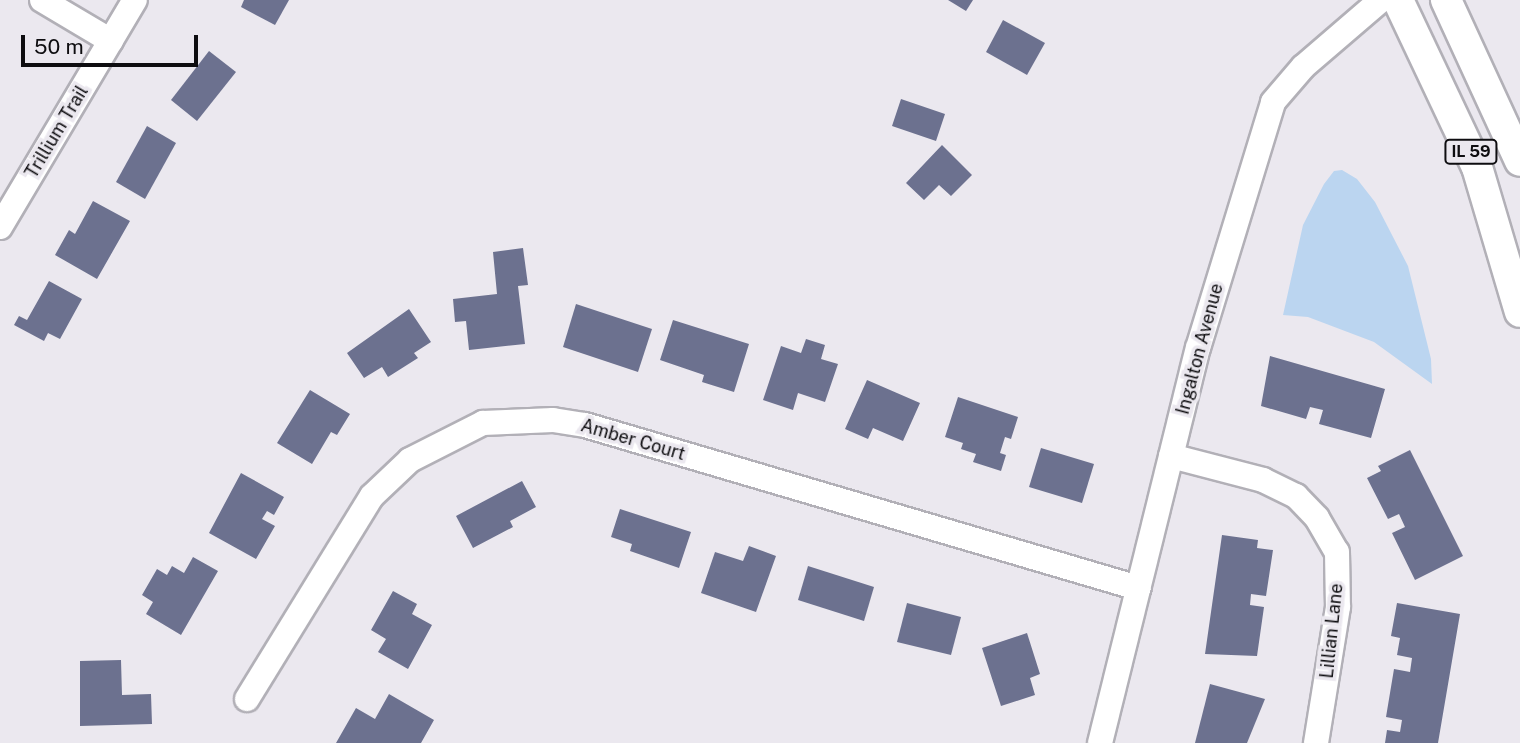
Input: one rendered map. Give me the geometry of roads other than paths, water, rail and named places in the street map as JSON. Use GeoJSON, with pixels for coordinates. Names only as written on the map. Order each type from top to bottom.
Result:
{"type":"FeatureCollection","features":[{"type":"Feature","properties":{"kind":"main road","name":"IL 59"},"geometry":{"type":"LineString","coordinates":[[1398,0],[1477,167],[1520,312]]}},
{"type":"Feature","properties":{"kind":"main road","name":"IL 59"},"geometry":{"type":"LineString","coordinates":[[1446,0],[1520,162]]}},
{"type":"Feature","properties":{"kind":"street"},"geometry":{"type":"LineString","coordinates":[[42,0],[111,41]]}},
{"type":"Feature","properties":{"kind":"street","name":"Trillium Trail"},"geometry":{"type":"LineString","coordinates":[[0,227],[135,0]]}},
{"type":"Feature","properties":{"kind":"street","name":"Ingalton Avenue"},"geometry":{"type":"LineString","coordinates":[[1100,743],[1198,348],[1273,102],[1303,66],[1381,0]]}},
{"type":"Feature","properties":{"kind":"street","name":"Amber Court"},"geometry":{"type":"LineString","coordinates":[[247,699],[372,496],[410,460],[482,423],[553,419],[585,425],[1138,588]]}},
{"type":"Feature","properties":{"kind":"street","name":"Lillian Lane"},"geometry":{"type":"LineString","coordinates":[[1171,456],[1263,480],[1296,496],[1317,518],[1337,552],[1338,607],[1316,743]]}},
{"type":"Feature","properties":{"kind":"water"},"geometry":{"type":"Polygon","coordinates":[[[1342,170],[1357,179],[1375,202],[1408,266],[1431,359],[1432,384],[1374,342],[1308,317],[1283,315],[1303,225],[1324,184],[1334,171],[1342,170]]]}}]}
